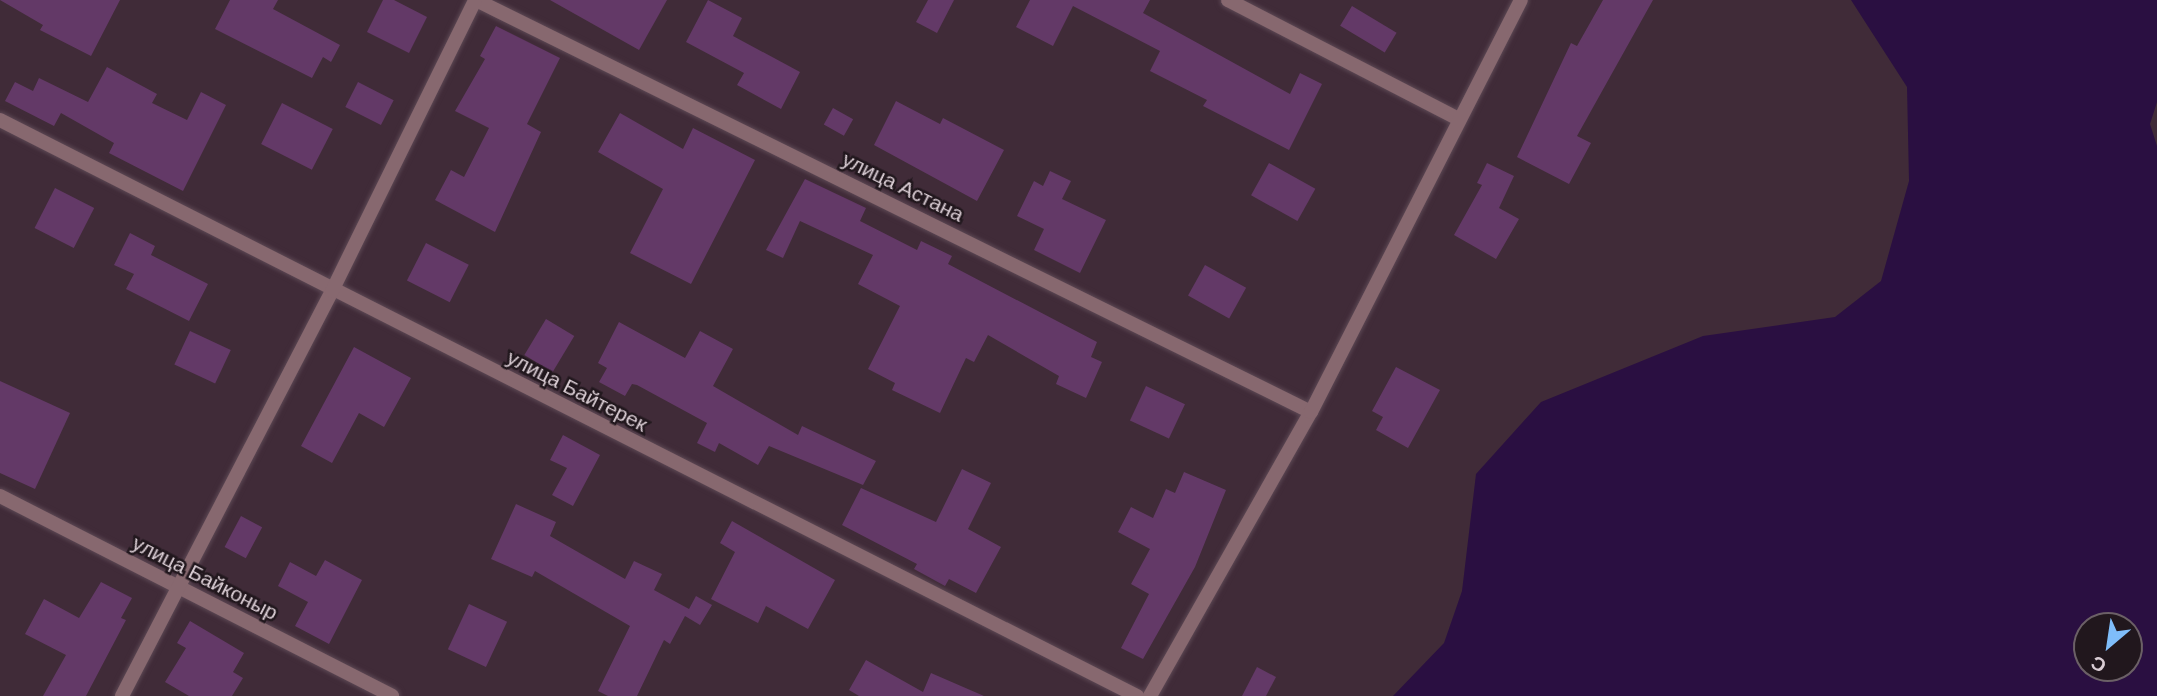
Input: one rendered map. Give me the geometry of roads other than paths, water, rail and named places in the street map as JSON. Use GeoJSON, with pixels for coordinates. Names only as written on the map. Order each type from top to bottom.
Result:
{"type":"FeatureCollection","features":[{"type":"Feature","properties":{"kind":"street"},"geometry":{"type":"LineString","coordinates":[[122,696],[332,291],[476,0]]}},
{"type":"Feature","properties":{"kind":"street","name":"улица Астана"},"geometry":{"type":"LineString","coordinates":[[476,0],[1311,412]]}},
{"type":"Feature","properties":{"kind":"street"},"geometry":{"type":"LineString","coordinates":[[1228,0],[1459,119]]}},
{"type":"Feature","properties":{"kind":"street"},"geometry":{"type":"LineString","coordinates":[[1150,696],[1311,412],[1521,0]]}},
{"type":"Feature","properties":{"kind":"street","name":"улица Байтерек"},"geometry":{"type":"LineString","coordinates":[[0,120],[332,291],[1137,696]]}},
{"type":"Feature","properties":{"kind":"street","name":"улица Байконыр"},"geometry":{"type":"LineString","coordinates":[[0,496],[392,696]]}}]}
